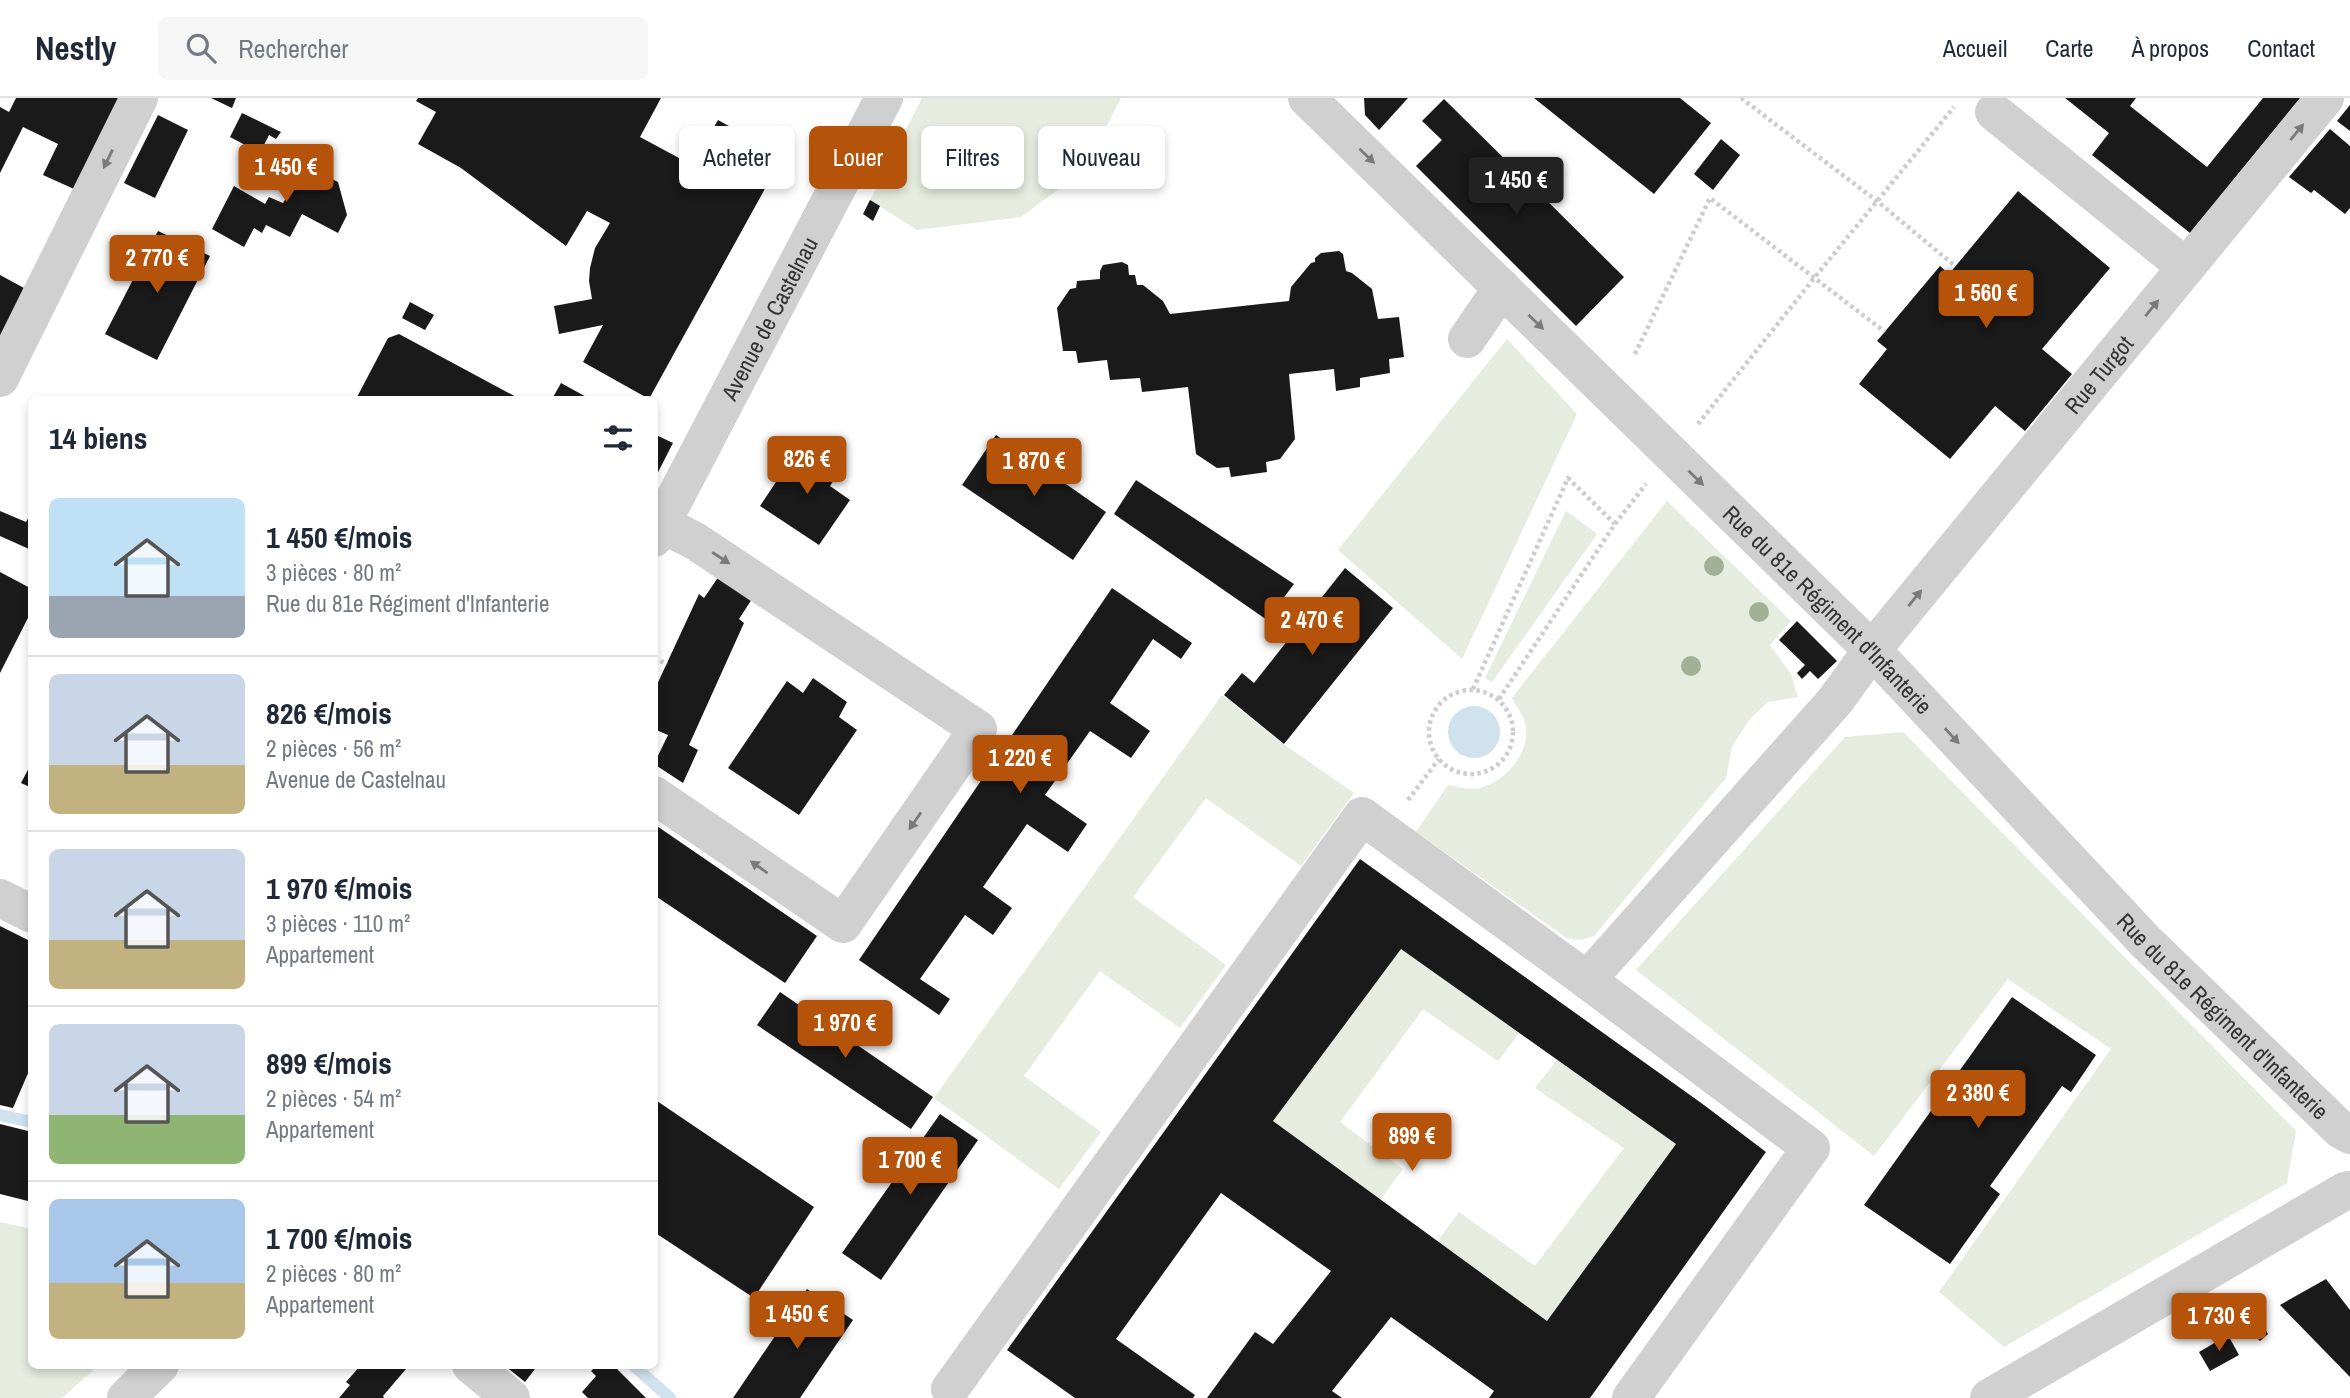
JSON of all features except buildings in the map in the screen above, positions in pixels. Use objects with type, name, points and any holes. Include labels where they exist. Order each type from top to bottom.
[{"type":"street","points":[[0,378],[139,98]]},
{"type":"street","name":"Avenue de Castelnau","points":[[658,531],[884,98]]},
{"type":"street","name":"Rue Turgot","points":[[1587,979],[1835,701],[1872,650],[2325,98]]},
{"type":"street","name":"Rue du 81e Régiment d'Infanterie","points":[[1318,101],[1502,288],[1872,650],[2146,942],[2345,1132],[2347,1191]]},
{"type":"street","points":[[1978,105],[2186,267]]},
{"type":"street","points":[[1467,339],[1502,288]]},
{"type":"street","points":[[658,531],[707,548],[978,729],[843,924],[658,798]]},
{"type":"street","points":[[946,1386],[1362,816],[1587,979],[1811,1148],[1631,1398]]},
{"type":"street","points":[[0,898],[28,912]]},
{"type":"street","points":[[1989,1398],[2347,1191]]},
{"type":"street","points":[[126,1398],[156,1369]]},
{"type":"street","points":[[476,1369],[510,1398]]},
{"type":"path","points":[[1741,98],[1877,201],[1955,266]]},
{"type":"path","points":[[1696,426],[1877,201],[1978,105]]},
{"type":"path","points":[[1635,354],[1710,198],[1885,332]]},
{"type":"path","points":[[1473,689],[1568,478],[1615,524]]},
{"type":"path","points":[[1499,699],[1627,506]]},
{"type":"path","points":[[658,660],[667,664]]},
{"type":"path","points":[[1473,689],[1487,692],[1499,699],[1513,723],[1513,737],[1509,751],[1501,762],[1476,773],[1462,773],[1439,759],[1429,733],[1431,719],[1437,707],[1460,691],[1473,689]]},
{"type":"path","points":[[1384,832],[1439,759]]},
{"type":"shaded area","points":[[922,98],[1121,98],[1106,126],[1038,126],[1038,189],[1059,189],[1021,217],[917,230],[870,200],[876,189],[907,189],[907,127]]},
{"type":"shaded area","points":[[1507,339],[1577,414],[1462,659],[1338,550]]},
{"type":"shaded area","points":[[1667,501],[1791,621],[1770,645],[1791,674],[1798,697],[1768,702],[1748,721],[1732,747],[1726,778],[1594,936],[1580,940],[1568,939],[1416,832],[1448,785],[1480,788],[1499,779],[1515,763],[1525,744],[1526,734],[1524,720],[1512,698]]},
{"type":"shaded area","points":[[1566,511],[1597,534],[1492,682],[1485,678]]},
{"type":"shaded area","points":[[1222,695],[1279,741],[1354,793],[1301,866],[1206,798],[1133,897],[1226,965],[1180,1028],[1100,971],[1024,1076],[1101,1132],[1059,1189],[934,1098]]},
{"type":"shaded area","points":[[1903,732],[2296,1131],[2287,1183],[2004,1347],[1939,1292],[2111,1049],[2008,979],[1874,1156],[1636,970],[1845,737]]},
{"type":"shaded area","points":[[1401,949],[1519,1033],[1498,1061],[1423,1009],[1340,1122],[1403,1169],[1380,1200],[1273,1121]]},
{"type":"shaded area","points":[[1557,1060],[1676,1144],[1547,1321],[1437,1242],[1459,1212],[1535,1266],[1624,1148],[1535,1088]]},
{"type":"shaded area","points":[[0,1222],[28,1228],[28,1369],[95,1369],[62,1398],[0,1398]]},
{"type":"water","points":[[1474,706],[1484,708],[1492,714],[1498,722],[1498,742],[1492,750],[1484,756],[1474,758],[1464,756],[1456,750],[1450,742],[1448,732],[1450,722],[1456,714],[1464,708]]},
{"type":"waterway","points":[[0,1115],[28,1121]]},
{"type":"waterway","points":[[637,1369],[670,1398]]}]
